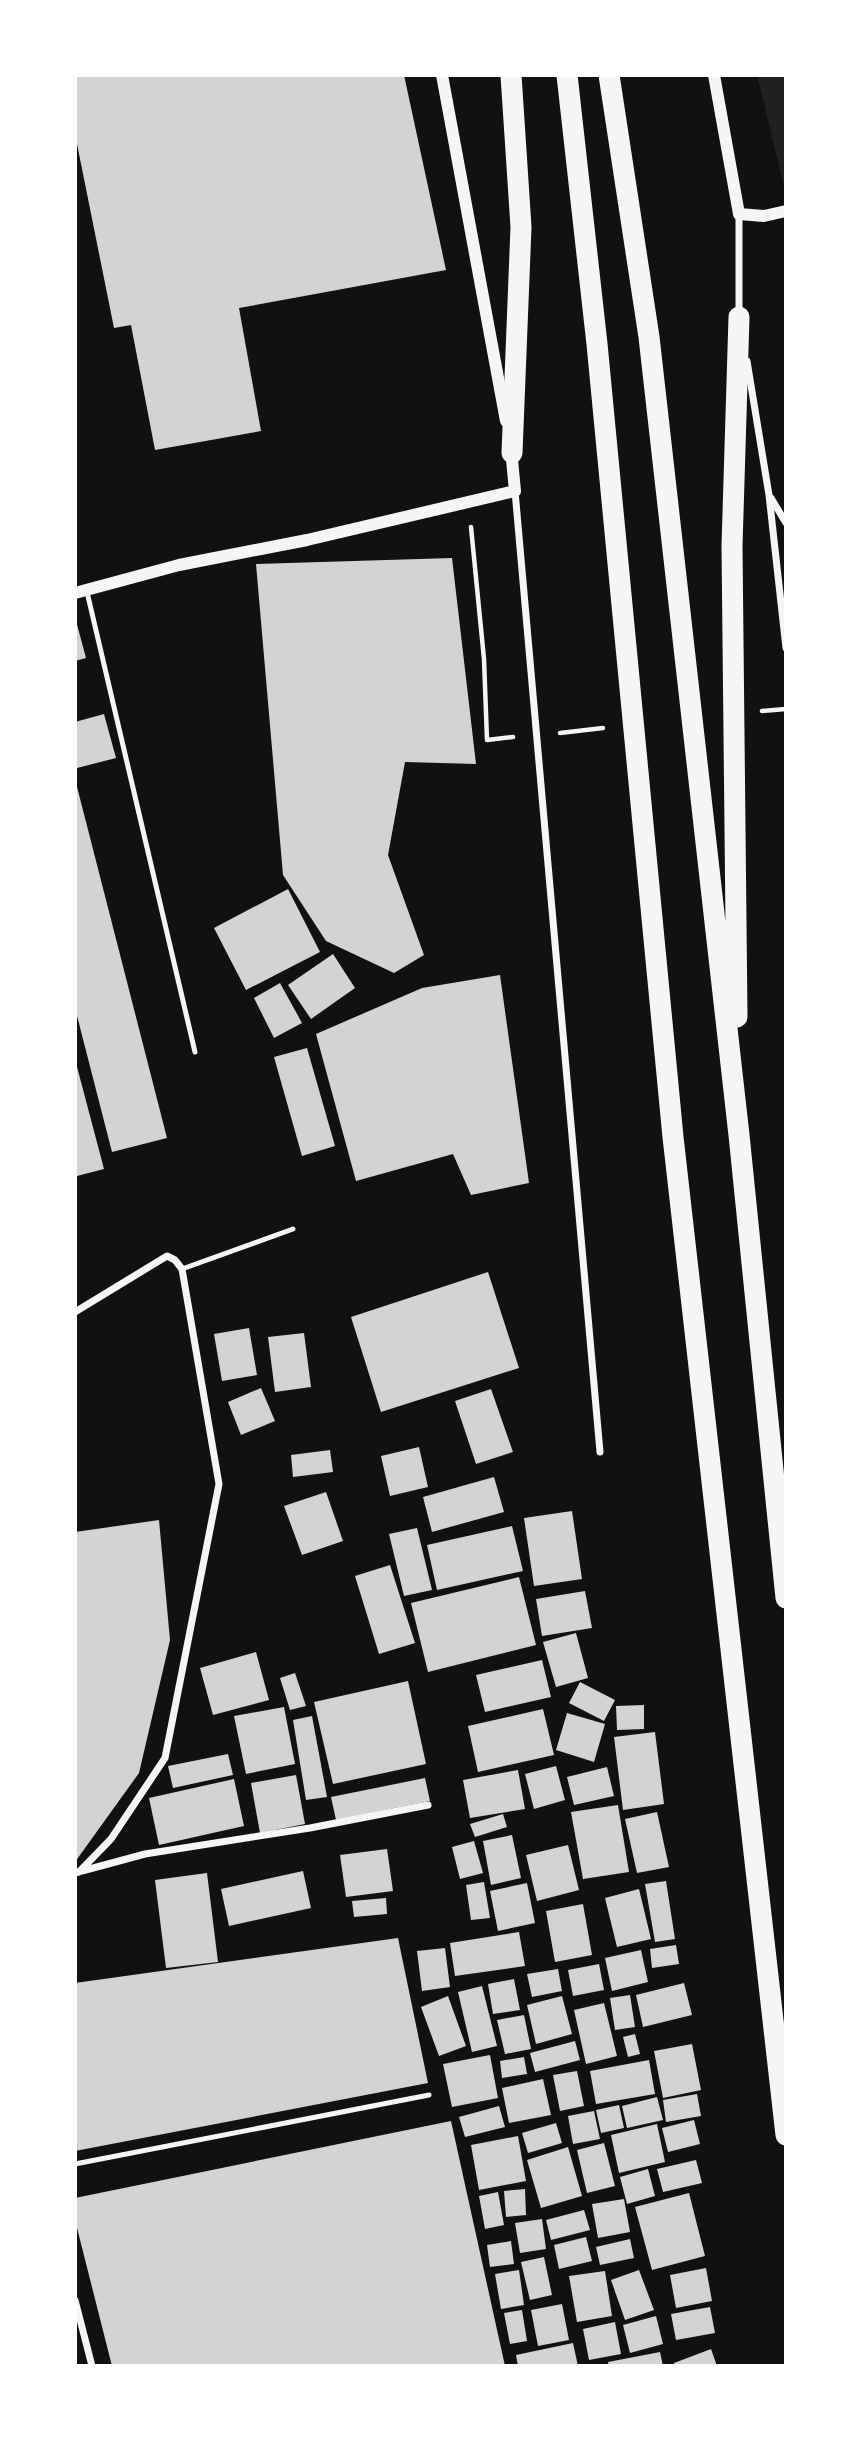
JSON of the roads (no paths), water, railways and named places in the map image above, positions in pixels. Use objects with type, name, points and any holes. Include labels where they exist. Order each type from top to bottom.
[{"type":"highway","points":[[511,75],[521,227],[512,453]]},
{"type":"highway","points":[[567,75],[600,372],[673,1137],[786,2135]]},
{"type":"highway","points":[[609,75],[649,337],[739,1135],[786,1598]]},
{"type":"highway","points":[[739,317],[732,546],[739,1135]]},
{"type":"street","points":[[442,75],[512,453],[600,1452]]},
{"type":"street","points":[[715,75],[739,214],[739,317],[769,495],[786,648]]},
{"type":"street","points":[[739,214],[764,216],[786,211]]},
{"type":"street","points":[[81,591],[179,565],[307,540],[515,491]]},
{"type":"street","points":[[769,495],[786,523]]},
{"type":"street","points":[[75,1312],[167,1256],[176,1260],[182,1269],[219,1483],[165,1758],[111,1839],[77,1872]]},
{"type":"street","points":[[77,1872],[145,1854],[322,1826],[428,1805]]},
{"type":"street","points":[[75,2300],[92,2366]]},
{"type":"lane","points":[[81,591],[195,1052]]},
{"type":"lane","points":[[182,1269],[293,1229]]},
{"type":"lane","points":[[75,2164],[429,2095]]}]
